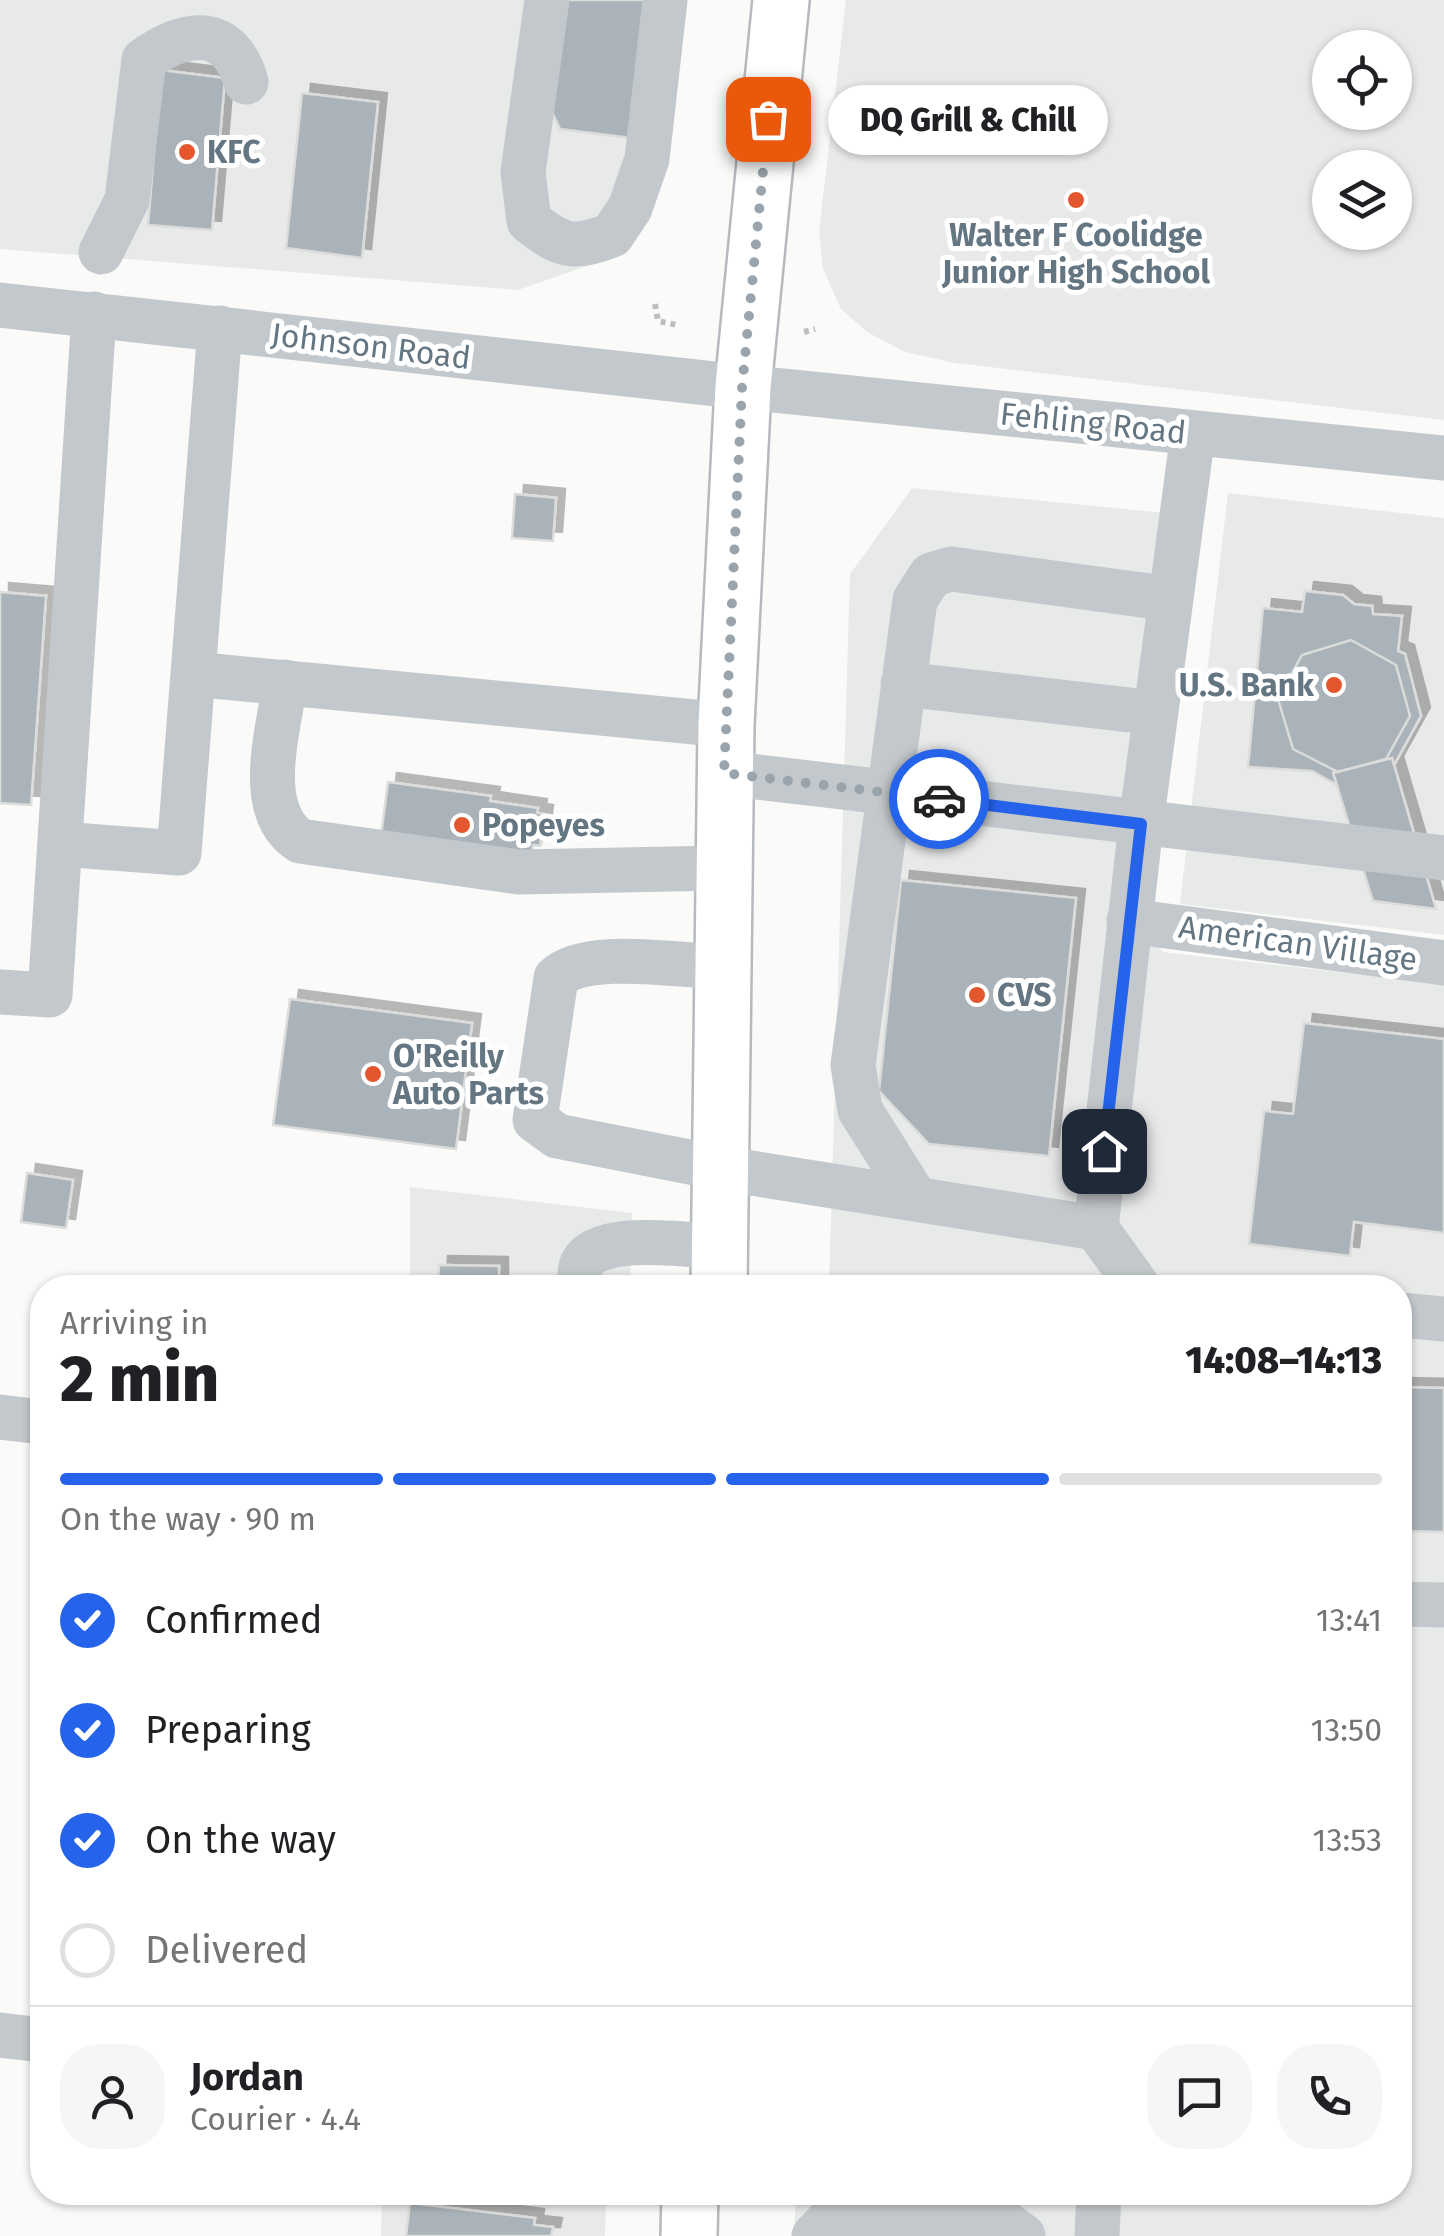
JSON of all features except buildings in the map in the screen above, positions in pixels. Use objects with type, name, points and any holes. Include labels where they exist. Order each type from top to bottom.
[{"type":"main road","points":[[719,1267],[725,749],[742,388],[781,0]]},
{"type":"main road","points":[[689,2236],[690,2205]]},
{"type":"street","points":[[548,0],[522,172],[530,220],[556,242],[585,245],[612,235],[641,181],[665,0]]},
{"type":"street","points":[[100,252],[127,200],[144,60],[167,44],[194,38],[221,41],[238,54],[246,82]]},
{"type":"street","name":"Johnson Road","points":[[0,305],[742,388]]},
{"type":"street","points":[[0,992],[50,995],[94,314]]},
{"type":"street","points":[[60,844],[179,853],[220,328]]},
{"type":"street","name":"Fehling Road","points":[[742,388],[1444,458]]},
{"type":"street","points":[[1130,1275],[1096,1228],[1141,824],[1193,433]]},
{"type":"street","points":[[916,1200],[860,1110],[853,1065],[915,600],[931,575],[951,569],[1171,600]]},
{"type":"street","points":[[193,674],[285,682],[725,749],[888,793],[1444,858]]},
{"type":"street","points":[[285,682],[274,796],[285,831],[300,841],[519,872],[723,868]]},
{"type":"street","points":[[904,684],[1156,714]]},
{"type":"street","name":"American Village","points":[[1130,920],[1444,963]]},
{"type":"street","points":[[722,967],[592,962],[566,968],[556,978],[535,1120],[557,1136],[720,1168],[1096,1228]]},
{"type":"street","points":[[581,1275],[582,1264],[592,1251],[623,1242],[719,1267]]},
{"type":"street","points":[[1412,1315],[1444,1319]]},
{"type":"street","points":[[0,1417],[30,1421]]},
{"type":"street","points":[[1412,1604],[1444,1605]]},
{"type":"street","points":[[0,2035],[30,2039]]},
{"type":"street","points":[[1097,2236],[1098,2205]]},
{"type":"street","points":[[814,2236],[832,2217],[931,2214],[997,2217],[1023,2236]]},
{"type":"path","points":[[656,304],[658,321],[677,325]]},
{"type":"path","points":[[804,332],[815,329]]},
{"type":"shaded area","points":[[0,0],[677,0],[613,257],[518,290],[0,249]]},
{"type":"shaded area","name":"Walter F Coolidge Junior High School","points":[[846,0],[1444,0],[1444,420],[955,363],[905,352],[867,332],[841,309],[823,269],[819,232]]},
{"type":"shaded area","points":[[912,488],[1165,513],[1113,887],[1163,952],[1444,984],[1444,2236],[794,2236],[795,2205],[1412,2205],[1412,1275],[829,1275],[850,574]]},
{"type":"shaded area","points":[[1228,493],[1444,518],[1444,935],[1180,904]]},
{"type":"shaded area","points":[[410,1187],[632,1213],[630,1275],[410,1275]]},
{"type":"shaded area","points":[[382,2205],[606,2205],[605,2236],[381,2236]]},
{"type":"way so far","points":[[768,119],[742,388],[724,773],[939,799]]},
{"type":"place","name":"DQ Grill & Chill","points":[[768,119]]},
{"type":"place","name":"KFC","points":[[187,152]]},
{"type":"place","name":"Walter F Coolidge Junior High School","points":[[1076,200]]},
{"type":"place","name":"U.S. Bank","points":[[1334,685]]},
{"type":"place","name":"Popeyes","points":[[462,825]]},
{"type":"place","name":"CVS","points":[[977,995]]},
{"type":"place","name":"O'Reilly Auto Parts","points":[[373,1074]]},
{"type":"route","points":[[939,799],[1141,824],[1104,1151]]}]
